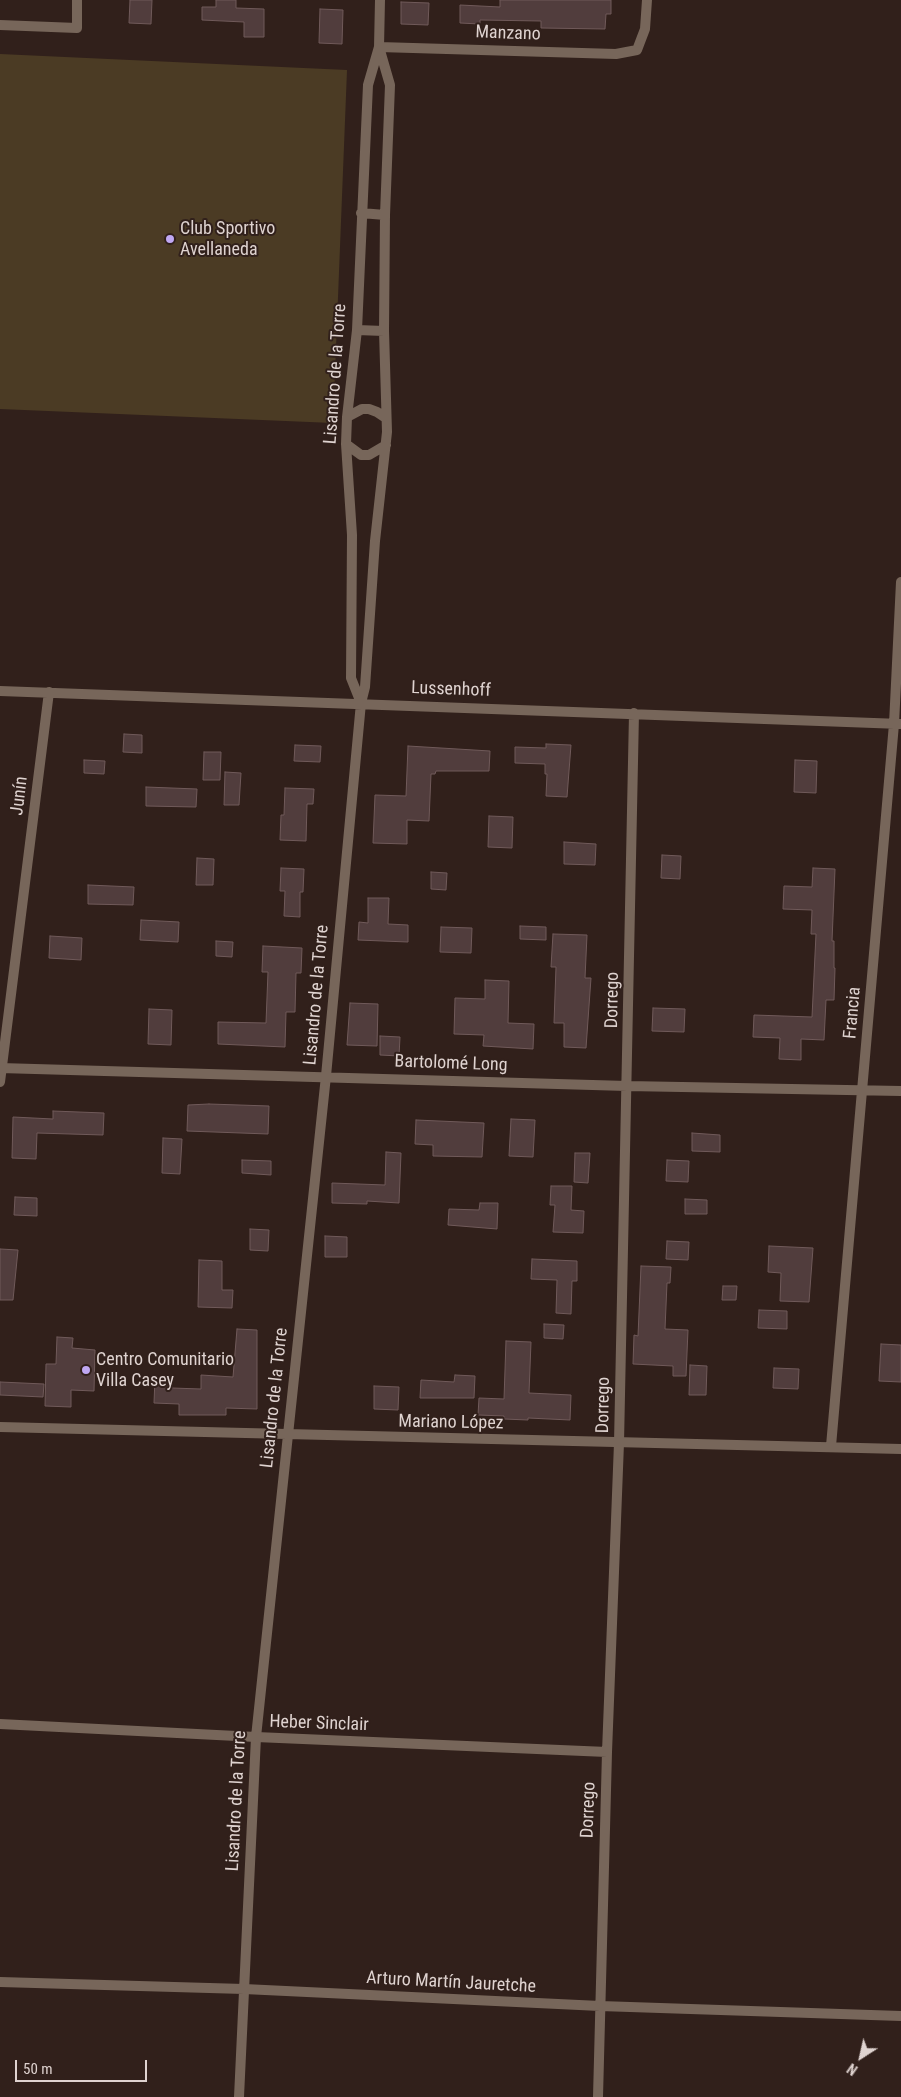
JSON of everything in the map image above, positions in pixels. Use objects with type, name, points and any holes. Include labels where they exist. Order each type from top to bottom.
[{"type":"street","points":[[0,25],[77,28],[78,0]]},
{"type":"street","name":"Lisandro de la Torre","points":[[361,703],[351,678],[352,535],[346,444],[347,417],[357,330],[368,84],[379,47],[380,0]]},
{"type":"street","name":"Manzano","points":[[379,47],[616,54],[637,50],[645,29],[647,0]]},
{"type":"street","name":"Lisandro de la Torre","points":[[239,2097],[256,1737],[326,1076],[361,703],[365,688],[375,541],[386,445],[384,331],[385,215],[390,85],[379,47]]},
{"type":"street","points":[[361,214],[385,215]]},
{"type":"street","points":[[357,330],[384,331]]},
{"type":"street","points":[[347,417],[362,410],[369,410],[378,412],[386,418]]},
{"type":"street","points":[[346,444],[361,455],[369,455],[386,445]]},
{"type":"street","name":"Francia","points":[[831,1446],[862,1089],[897,724],[901,582]]},
{"type":"street","name":"Lussenhoff","points":[[0,691],[897,724]]},
{"type":"street","name":"Junín","points":[[0,1082],[49,692]]},
{"type":"street","name":"Dorrego","points":[[598,2097],[607,1752],[619,1443],[634,713]]},
{"type":"street","name":"Bartolomé Long","points":[[1,1068],[627,1086],[901,1091]]},
{"type":"street","name":"Mariano López","points":[[0,1427],[901,1449]]},
{"type":"street","name":"Heber Sinclair","points":[[0,1724],[607,1752]]},
{"type":"street","name":"Arturo Martín Jauretche","points":[[0,1982],[244,1989],[600,2006],[901,2016]]},
{"type":"shaded area","name":"Club Sportivo Avellaneda","points":[[0,54],[347,70],[333,423],[0,409]]},
{"type":"building","points":[[130,0],[152,0],[151,24],[129,23]]},
{"type":"building","points":[[216,0],[236,0],[236,8],[264,9],[264,37],[244,37],[244,22],[202,20],[202,7],[216,7]]},
{"type":"building","points":[[500,0],[611,0],[611,14],[606,14],[605,29],[541,28],[541,21],[480,20],[480,24],[460,23],[460,5],[500,7]]},
{"type":"building","points":[[401,2],[429,3],[428,25],[401,24]]},
{"type":"building","points":[[320,9],[343,10],[342,44],[319,43]]},
{"type":"building","points":[[124,734],[142,735],[142,753],[123,752]]},
{"type":"building","points":[[546,744],[571,745],[567,797],[546,796],[547,774],[545,774],[545,764],[515,763],[515,747],[546,748]]},
{"type":"building","points":[[295,745],[321,746],[320,762],[294,761]]},
{"type":"building","points":[[408,746],[490,751],[489,771],[436,771],[435,774],[431,774],[429,821],[407,820],[407,844],[373,843],[375,795],[406,796]]},
{"type":"building","points":[[204,752],[221,752],[220,780],[203,780]]},
{"type":"building","points":[[84,760],[105,761],[104,774],[84,773]]},
{"type":"building","points":[[795,760],[817,761],[816,793],[794,792]]},
{"type":"building","points":[[225,772],[241,773],[239,805],[224,805]]},
{"type":"building","points":[[146,787],[197,789],[196,807],[146,806]]},
{"type":"building","points":[[285,788],[314,789],[313,804],[307,804],[306,841],[280,840],[281,815],[284,815]]},
{"type":"building","points":[[489,816],[513,817],[512,848],[488,847]]},
{"type":"building","points":[[564,842],[596,844],[595,865],[564,864]]},
{"type":"building","points":[[662,855],[681,856],[680,879],[661,878]]},
{"type":"building","points":[[197,858],[214,859],[213,885],[196,885]]},
{"type":"building","points":[[281,868],[304,869],[303,892],[300,892],[300,917],[284,916],[285,891],[280,891]]},
{"type":"building","points":[[813,868],[835,869],[832,941],[834,941],[835,968],[834,1000],[826,1000],[824,1040],[801,1039],[801,1060],[779,1059],[780,1038],[753,1037],[754,1015],[812,1017],[816,934],[811,934],[812,910],[783,909],[784,886],[812,887]]},
{"type":"building","points":[[431,872],[447,873],[446,890],[431,889]]},
{"type":"building","points":[[88,885],[134,887],[133,905],[88,904]]},
{"type":"building","points":[[368,898],[389,898],[388,924],[408,925],[408,942],[358,940],[359,922],[368,923]]},
{"type":"building","points":[[141,920],[179,922],[178,942],[140,940]]},
{"type":"building","points":[[520,926],[546,927],[546,940],[520,939]]},
{"type":"building","points":[[441,927],[472,928],[471,953],[440,952]]},
{"type":"building","points":[[553,934],[587,935],[585,978],[591,978],[586,1048],[564,1047],[564,1023],[554,1023],[556,967],[551,967]]},
{"type":"building","points":[[50,936],[82,938],[81,960],[49,958]]},
{"type":"building","points":[[216,941],[233,942],[232,957],[216,956]]},
{"type":"building","points":[[263,946],[302,948],[301,973],[296,973],[295,1012],[286,1012],[285,1047],[218,1044],[218,1022],[266,1023],[268,972],[262,972]]},
{"type":"building","points":[[485,980],[509,981],[508,1023],[534,1024],[533,1049],[483,1046],[484,1035],[454,1034],[455,998],[485,999]]},
{"type":"building","points":[[350,1003],[378,1004],[377,1046],[347,1045]]},
{"type":"building","points":[[653,1008],[685,1009],[684,1032],[652,1031]]},
{"type":"building","points":[[149,1009],[172,1010],[171,1045],[148,1044]]},
{"type":"building","points":[[380,1036],[400,1037],[399,1056],[380,1055]]},
{"type":"building","points":[[188,1105],[269,1106],[268,1134],[187,1131]]},
{"type":"building","points":[[53,1111],[104,1113],[103,1135],[37,1133],[36,1159],[12,1158],[13,1117],[53,1119]]},
{"type":"building","points":[[511,1119],[535,1120],[533,1157],[509,1156]]},
{"type":"building","points":[[416,1120],[484,1123],[482,1157],[433,1156],[433,1145],[415,1144]]},
{"type":"building","points":[[692,1133],[720,1135],[720,1152],[692,1151]]},
{"type":"building","points":[[163,1138],[182,1139],[180,1174],[162,1173]]},
{"type":"building","points":[[386,1152],[401,1153],[399,1203],[367,1201],[367,1204],[332,1203],[332,1183],[385,1185]]},
{"type":"building","points":[[575,1153],[590,1153],[588,1183],[574,1182]]},
{"type":"building","points":[[242,1160],[271,1161],[271,1175],[242,1173]]},
{"type":"building","points":[[667,1160],[689,1161],[688,1182],[666,1181]]},
{"type":"building","points":[[551,1186],[572,1186],[571,1210],[584,1211],[583,1233],[553,1232],[555,1205],[550,1205]]},
{"type":"building","points":[[15,1197],[37,1198],[37,1216],[14,1215]]},
{"type":"building","points":[[685,1199],[707,1200],[707,1214],[685,1214]]},
{"type":"building","points":[[480,1203],[498,1203],[497,1229],[448,1225],[449,1209],[479,1210]]},
{"type":"building","points":[[250,1229],[269,1230],[268,1251],[250,1250]]},
{"type":"building","points":[[325,1236],[347,1237],[347,1257],[325,1257]]},
{"type":"building","points":[[667,1241],[689,1242],[688,1260],[666,1259]]},
{"type":"building","points":[[769,1246],[813,1248],[809,1302],[780,1301],[781,1273],[768,1272]]},
{"type":"building","points":[[0,1249],[18,1250],[13,1300],[0,1300]]},
{"type":"building","points":[[532,1259],[577,1261],[577,1281],[572,1281],[571,1314],[556,1313],[557,1280],[531,1279]]},
{"type":"building","points":[[199,1260],[222,1261],[222,1290],[233,1290],[232,1308],[198,1307]]},
{"type":"building","points":[[641,1266],[671,1267],[670,1283],[667,1283],[665,1329],[688,1330],[686,1376],[673,1376],[673,1366],[633,1364],[634,1335],[638,1336]]},
{"type":"building","points":[[723,1286],[737,1286],[736,1300],[722,1300]]},
{"type":"building","points":[[759,1310],[787,1311],[787,1329],[758,1328]]},
{"type":"building","points":[[544,1324],[564,1325],[563,1339],[544,1338]]},
{"type":"building","points":[[237,1329],[257,1330],[257,1409],[226,1408],[226,1415],[179,1415],[179,1404],[154,1403],[155,1378],[172,1378],[172,1388],[201,1389],[201,1375],[233,1377]]},
{"type":"building","points":[[57,1337],[73,1338],[72,1348],[95,1350],[94,1391],[71,1390],[71,1407],[45,1406],[46,1364],[56,1364]]},
{"type":"building","points":[[506,1341],[531,1342],[529,1393],[571,1395],[570,1420],[504,1419],[504,1416],[478,1415],[479,1398],[504,1399]]},
{"type":"building","points":[[881,1344],[901,1345],[901,1382],[879,1381]]},
{"type":"building","points":[[690,1365],[707,1366],[706,1395],[689,1395]]},
{"type":"building","points":[[774,1368],[799,1369],[798,1389],[773,1388]]},
{"type":"building","points":[[455,1375],[475,1376],[474,1398],[420,1398],[421,1380],[454,1382]]},
{"type":"building","points":[[0,1382],[44,1384],[43,1397],[0,1395]]},
{"type":"building","points":[[374,1386],[399,1387],[398,1410],[374,1409]]},
{"type":"place","name":"Club Sportivo Avellaneda","points":[[170,239]]},
{"type":"place","name":"Centro Comunitario Villa Casey","points":[[86,1370]]}]
